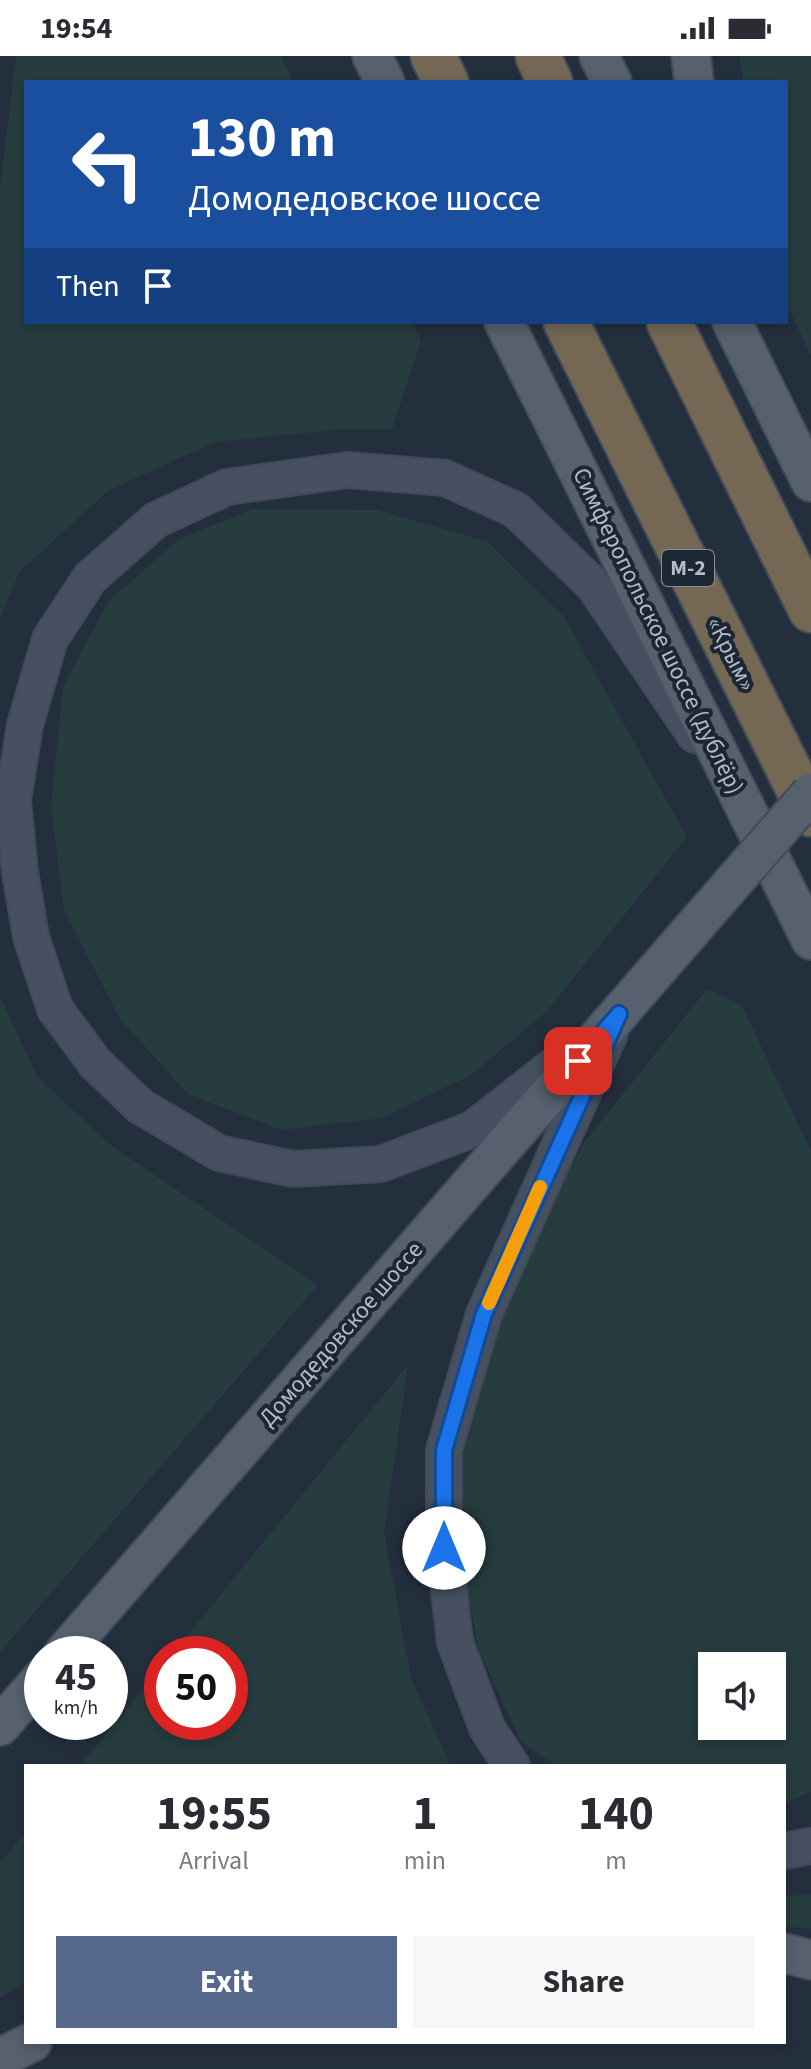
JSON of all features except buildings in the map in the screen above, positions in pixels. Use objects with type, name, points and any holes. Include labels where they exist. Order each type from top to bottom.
[{"type":"highway","points":[[433,56],[445,80]]},
{"type":"highway","points":[[538,56],[549,80]]},
{"type":"highway","name":"«Крым»","points":[[567,324],[811,814]]},
{"type":"highway","points":[[670,324],[811,610]]},
{"type":"main road","points":[[372,56],[384,80]]},
{"type":"main road","points":[[599,56],[611,80]]},
{"type":"main road","points":[[691,56],[694,80]]},
{"type":"main road","name":"Симферопольское шоссе (дублёр)","points":[[505,324],[809,937]]},
{"type":"main road","points":[[733,324],[811,482]]},
{"type":"main road","points":[[760,324],[811,457]]},
{"type":"main road","points":[[619,1014],[473,1129],[381,1164],[293,1169],[219,1153],[140,1106],[95,1063],[55,1009],[31,937],[20,872],[13,800],[25,725],[50,639],[74,602],[90,578],[156,520],[227,487],[348,470],[445,478],[516,510],[594,586],[750,815]]},
{"type":"main road","name":"Домодедовское шоссе","points":[[79,1636],[811,793]]},
{"type":"main road","points":[[511,1764],[487,1728],[455,1642],[444,1548],[444,1450],[484,1314],[619,1014]]},
{"type":"main road","points":[[0,1726],[24,1699]]},
{"type":"main road","points":[[786,1851],[811,1846]]},
{"type":"main road","points":[[786,1954],[811,1960]]},
{"type":"main road","points":[[0,2058],[28,2044]]},
{"type":"green space","points":[[16,56],[281,56],[293,80],[24,80],[24,324],[413,324],[421,341],[392,430],[345,429],[215,442],[109,490],[19,572],[0,619],[0,190]]},
{"type":"green space","points":[[740,56],[811,56],[811,355],[788,308],[788,80],[743,80]]},
{"type":"green space","points":[[254,509],[378,510],[488,542],[564,617],[687,837],[546,1012],[471,1075],[382,1118],[281,1130],[188,1094],[120,1019],[64,910],[51,806],[63,687],[108,602],[179,539]]},
{"type":"green space","points":[[707,989],[741,1004],[811,1151],[811,1791],[786,1803],[786,1764],[553,1764],[521,1742],[478,1648],[452,1501],[486,1361],[528,1248],[584,1143]]},
{"type":"green space","points":[[0,996],[38,1078],[113,1147],[318,1285],[0,1652]]},
{"type":"green space","points":[[408,1365],[384,1532],[411,1678],[450,1764],[82,1764],[101,1740],[128,1740],[128,1707],[144,1688],[144,1740],[248,1740],[248,1636],[187,1636]]},
{"type":"green space","points":[[24,1833],[24,1984],[0,1997],[0,1863]]},
{"type":"green space","points":[[811,1894],[811,1929],[786,1926],[786,1896]]},
{"type":"slow traffic","points":[[489,1303],[540,1187]]},
{"type":"route","points":[[444,1548],[444,1450],[484,1314],[619,1014],[578,1061]]}]
